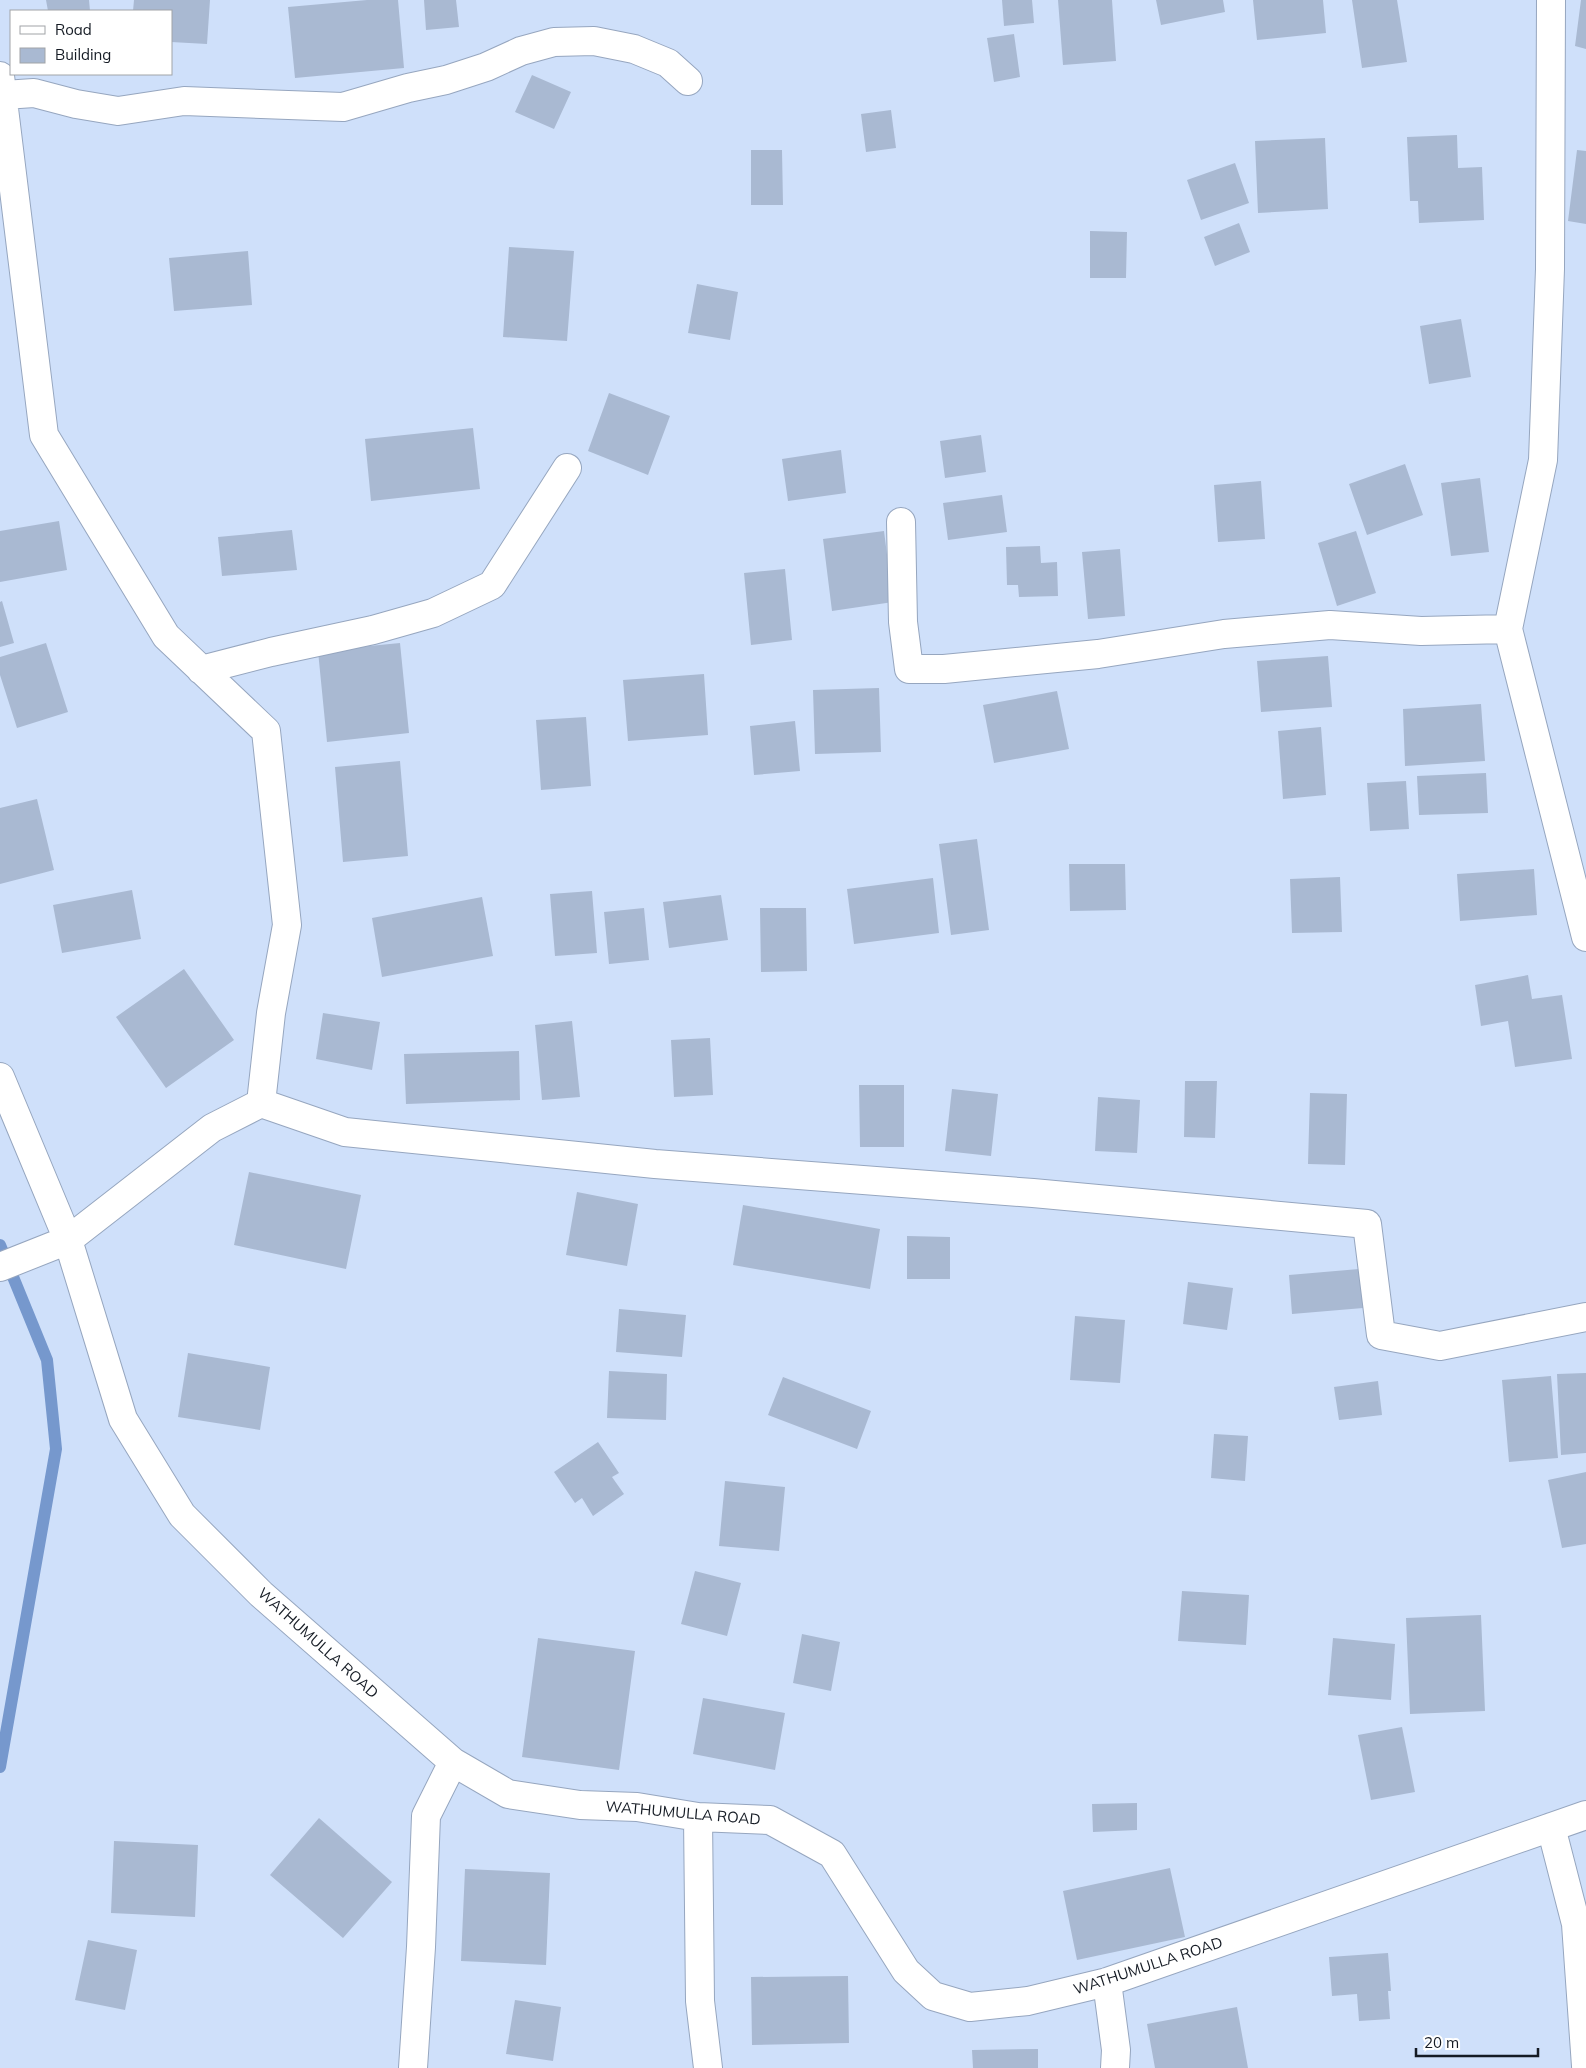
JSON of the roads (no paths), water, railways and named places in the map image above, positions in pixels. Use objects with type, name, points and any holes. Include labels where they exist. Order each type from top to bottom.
[{"type":"street","points":[[1551,0],[1550,269],[1543,460],[1508,629],[1586,937]]},
{"type":"street","points":[[262,1103],[271,1013],[287,925],[266,730],[166,636],[44,435],[2,86],[76,104],[118,110],[184,100],[343,107],[408,88],[446,80],[486,67],[521,51],[554,42],[594,41],[634,49],[668,63],[688,82]]},
{"type":"street","points":[[201,670],[433,614],[492,585],[567,468]]},
{"type":"street","points":[[901,522],[903,622],[909,669],[944,669],[1098,654],[1224,634],[1330,625],[1421,632],[1508,629]]},
{"type":"street","name":"WATHUMULLA ROAD","points":[[0,1077],[68,1240],[123,1419],[182,1515],[261,1594],[453,1762],[508,1794],[580,1805],[637,1807],[698,1817],[770,1820],[832,1854],[906,1971],[933,1996],[970,2007],[1028,2001],[1107,1982],[1586,1815]]},
{"type":"street","points":[[0,1267],[68,1240],[212,1128],[262,1103],[345,1132],[655,1164],[1033,1193],[1367,1224],[1381,1335],[1440,1346],[1586,1317]]},
{"type":"street","points":[[413,2068],[421,1947],[426,1816],[453,1762]]},
{"type":"street","points":[[698,1817],[700,2001],[708,2068]]},
{"type":"street","points":[[1551,1827],[1576,1924],[1586,2066]]},
{"type":"street","points":[[1107,1982],[1116,2050],[1115,2068]]},
{"type":"waterway","points":[[0,1245],[47,1360],[56,1449],[0,1767]]}]
